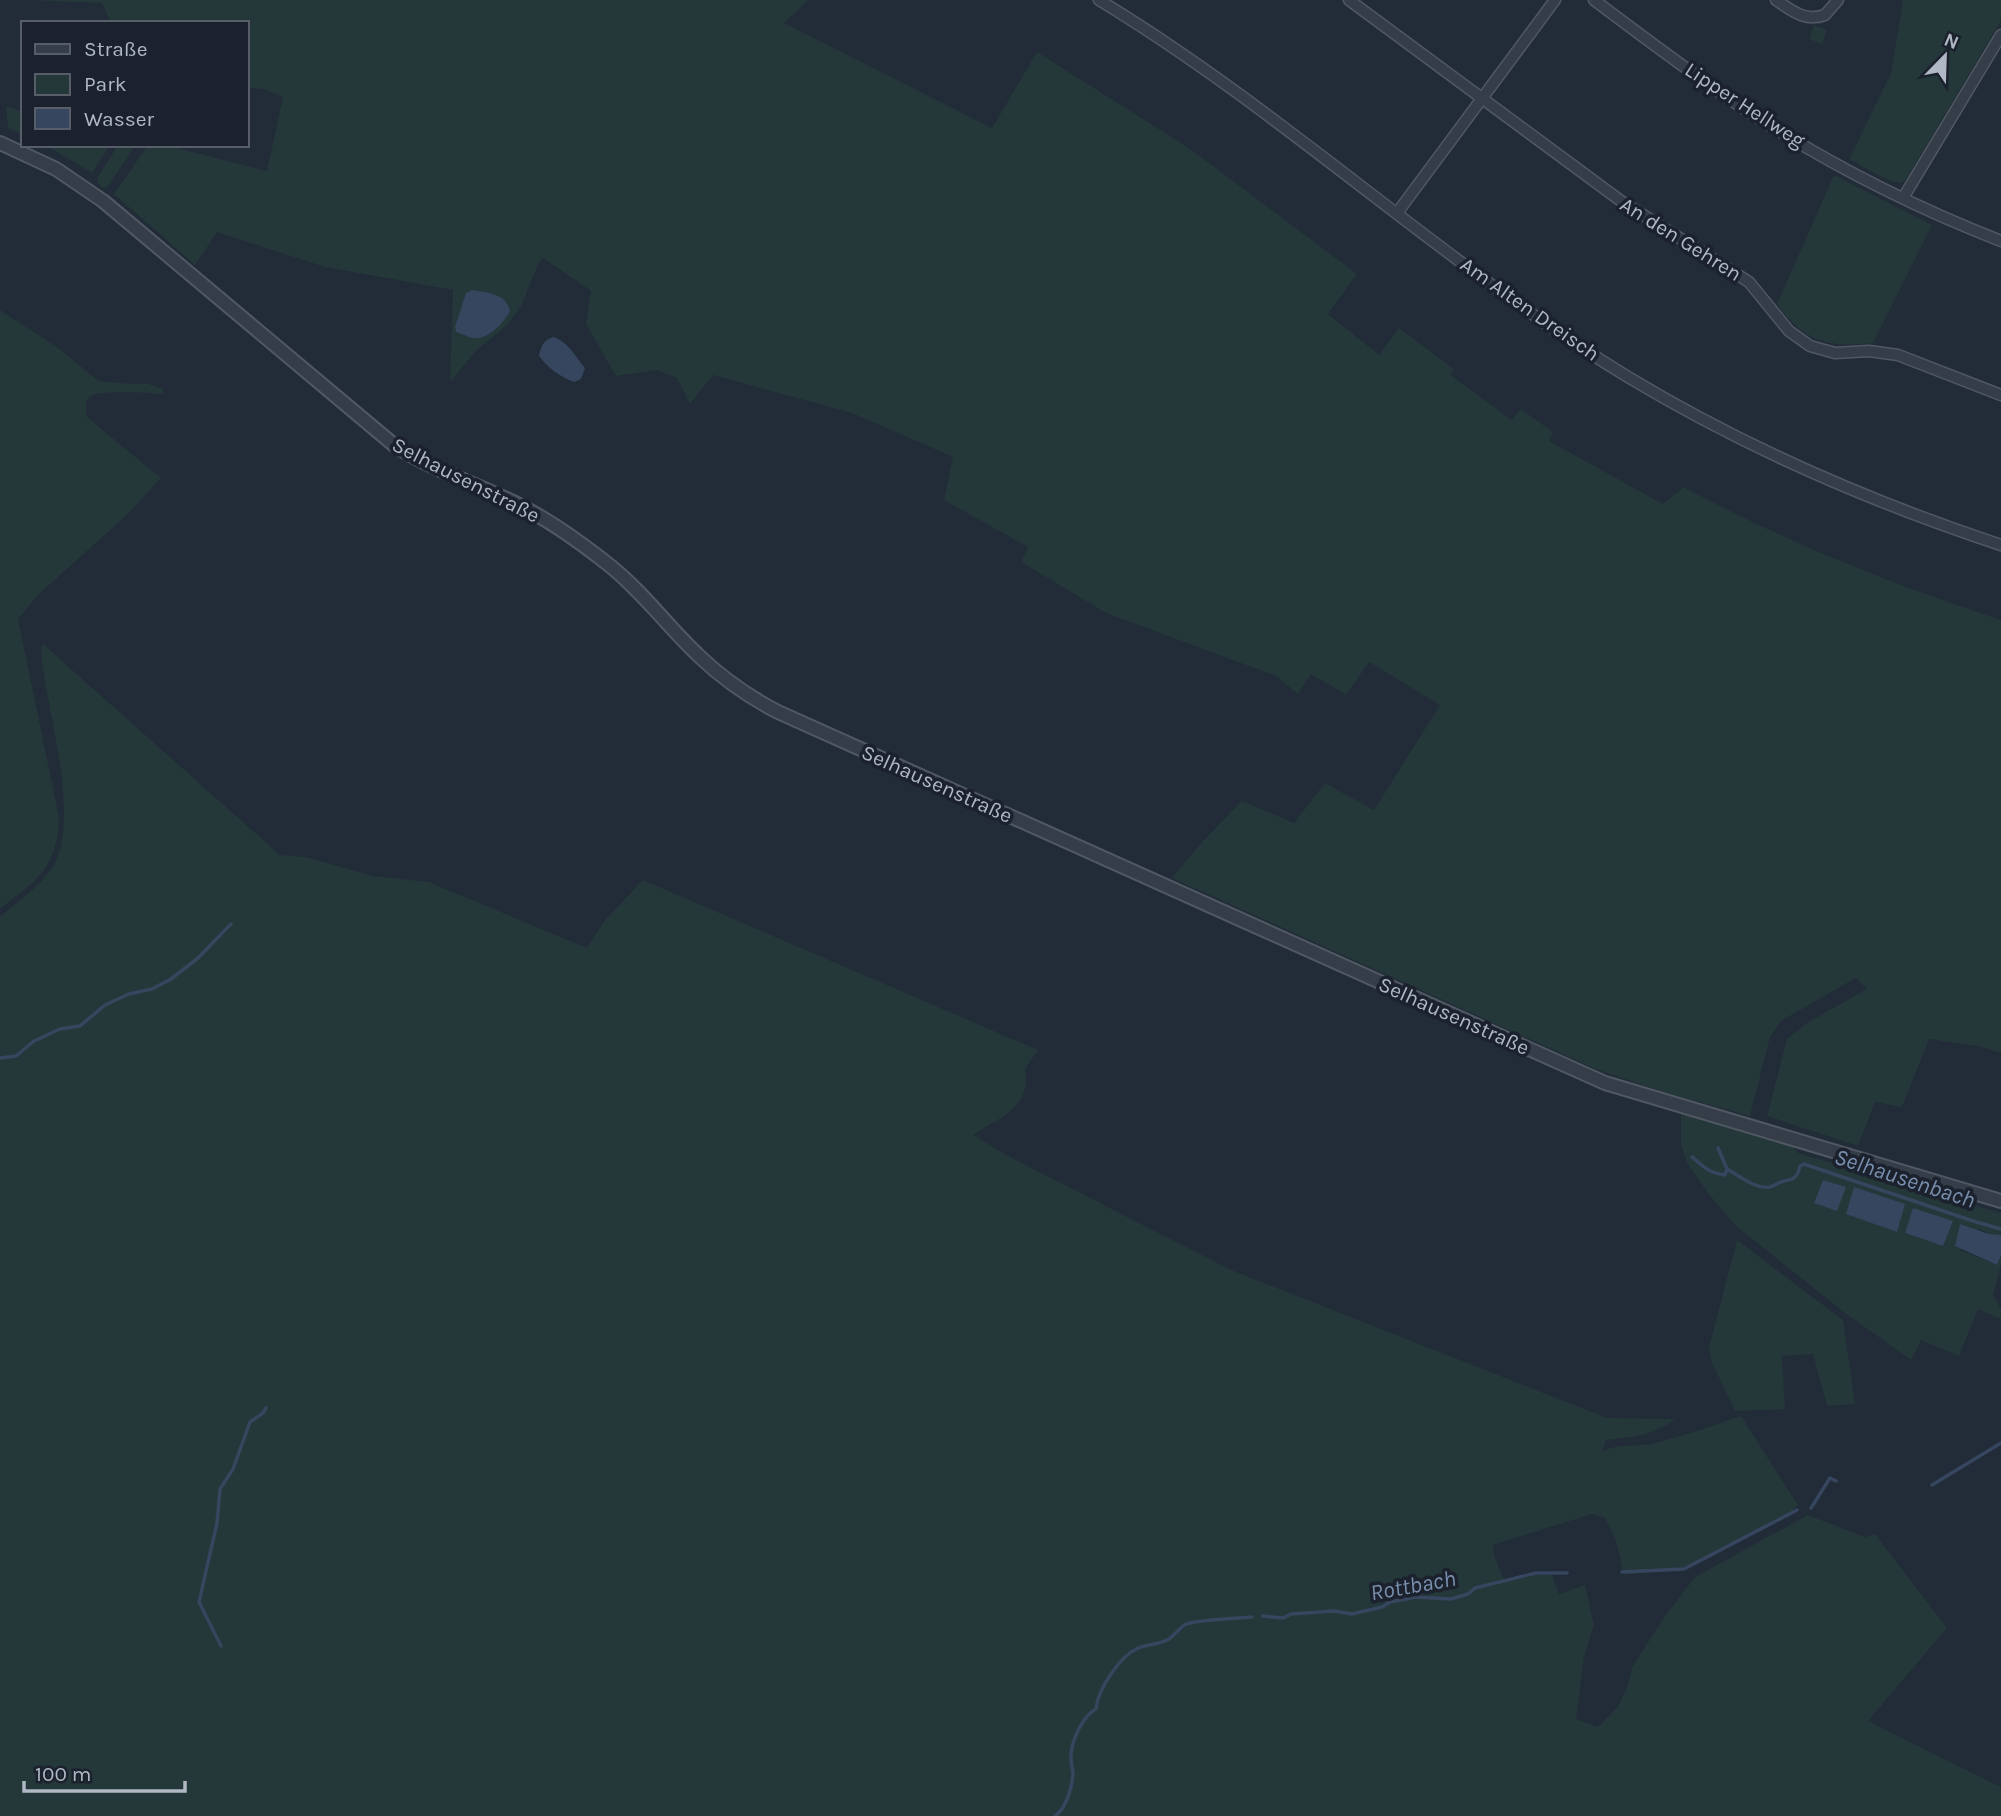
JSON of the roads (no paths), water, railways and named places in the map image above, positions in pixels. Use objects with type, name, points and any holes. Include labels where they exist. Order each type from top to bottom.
[{"type":"street","name":"Am Alten Dreisch","points":[[1099,0],[1185,55],[1567,337],[1628,377],[1704,420],[1822,478],[1924,520],[2001,545]]},
{"type":"street","name":"An den Gehren","points":[[1349,0],[1640,214],[1749,282],[1789,331],[1810,346],[1835,353],[1869,351],[1898,355],[2001,395]]},
{"type":"street","points":[[1397,213],[1555,0]]},
{"type":"street","name":"Lipper Hellweg","points":[[1594,0],[1745,109],[1842,167],[1903,198],[2001,241]]},
{"type":"street","points":[[1776,0],[1792,12],[1807,18],[1825,15],[1838,0]]},
{"type":"street","points":[[1903,198],[2001,36]]},
{"type":"street","name":"Selhausenstraße","points":[[0,143],[56,169],[103,201],[394,446],[442,471],[516,503],[558,528],[610,566],[640,592],[698,655],[733,685],[759,702],[1595,1079],[2001,1201]]},
{"type":"water","points":[[472,290],[500,297],[510,311],[495,330],[479,338],[456,332],[455,327],[466,293]]},
{"type":"water","points":[[554,337],[568,346],[585,368],[581,379],[574,382],[564,377],[539,356],[543,344]]},
{"type":"water","points":[[1823,1180],[1846,1187],[1837,1211],[1814,1203]]},
{"type":"water","points":[[1854,1187],[1905,1204],[1897,1232],[1846,1214]]},
{"type":"water","points":[[1913,1208],[1953,1221],[1943,1246],[1905,1233]]},
{"type":"water","points":[[1960,1224],[1989,1234],[2001,1235],[2001,1256],[1997,1265],[1955,1246]]},
{"type":"waterway","points":[[0,1058],[16,1056],[34,1041],[60,1029],[80,1026],[105,1005],[129,994],[152,989],[171,979],[198,958],[231,924]]},
{"type":"waterway","name":"Selhausenbach","points":[[1718,1148],[1727,1169]]},
{"type":"waterway","name":"Selhausenbach","points":[[1692,1157],[1706,1169],[1725,1175],[1727,1169],[1764,1187],[1794,1178],[1804,1164],[2001,1229]]},
{"type":"waterway","points":[[221,1646],[199,1602],[217,1523],[220,1489],[233,1469],[250,1422],[266,1408]]},
{"type":"waterway","name":"Rottbach","points":[[1932,1485],[2001,1443]]},
{"type":"waterway","name":"Rottbach","points":[[1811,1508],[1830,1478],[1836,1481]]},
{"type":"waterway","name":"Rottbach","points":[[1622,1572],[1684,1569],[1797,1510]]},
{"type":"waterway","name":"Rottbach","points":[[1263,1616],[1283,1618],[1291,1614],[1334,1611],[1352,1614],[1416,1597],[1451,1599],[1468,1594],[1475,1588],[1536,1573],[1567,1573]]},
{"type":"waterway","name":"Rottbach","points":[[1055,1816],[1065,1803],[1071,1787],[1071,1753],[1076,1734],[1096,1709],[1105,1683],[1117,1666],[1131,1652],[1169,1639],[1186,1624],[1252,1617]]}]
